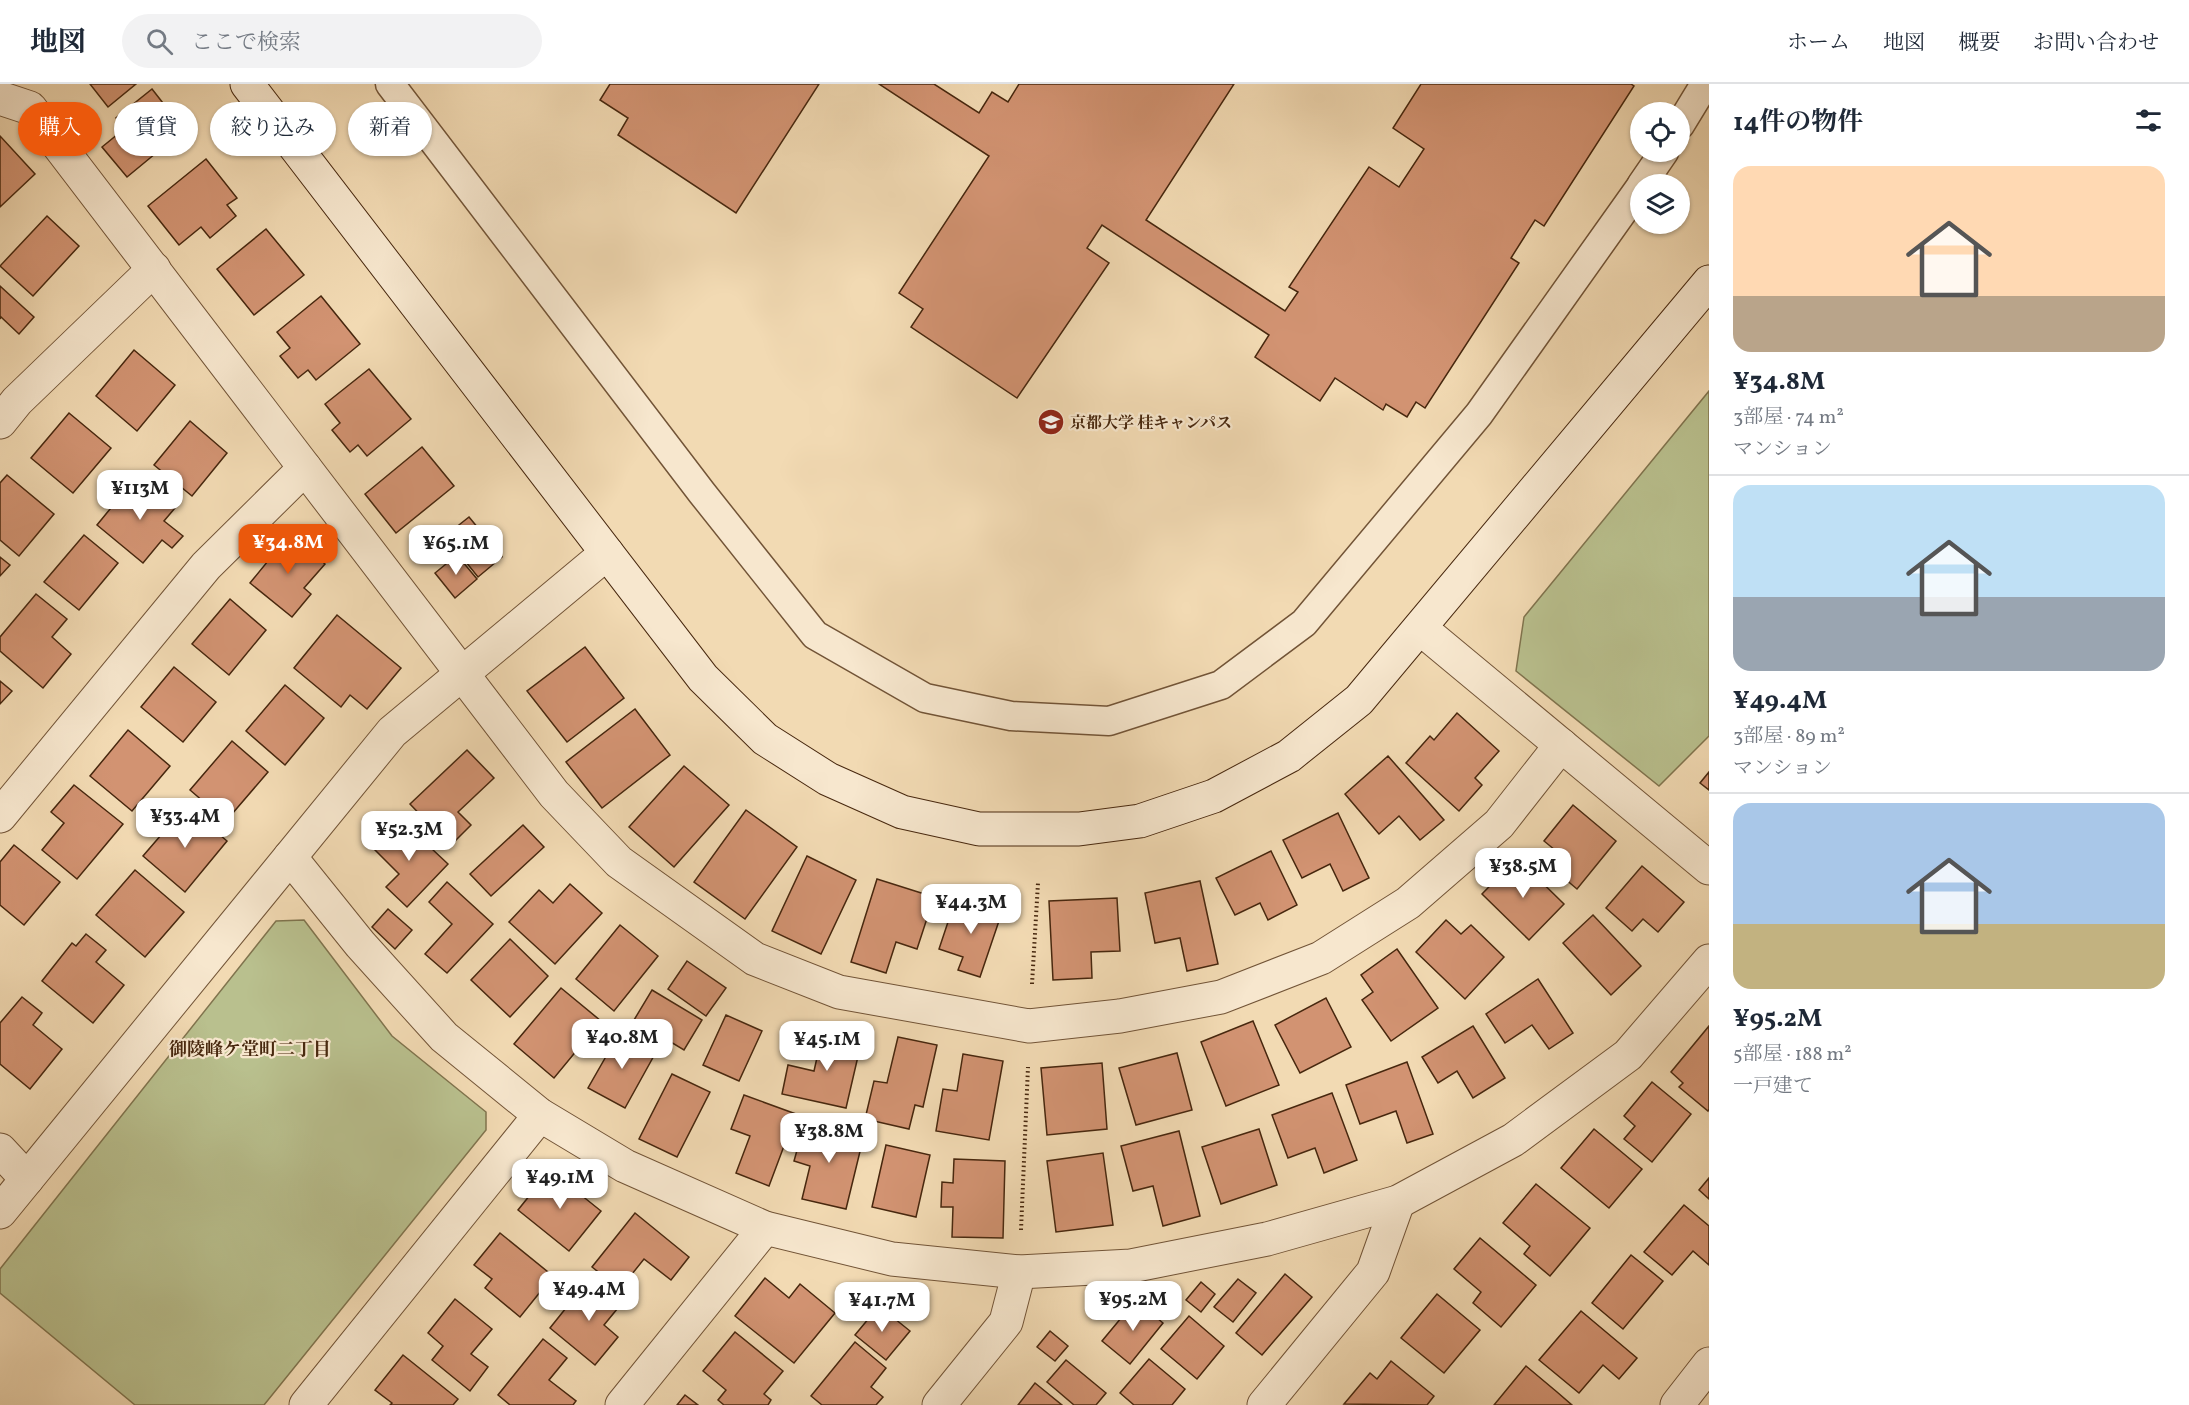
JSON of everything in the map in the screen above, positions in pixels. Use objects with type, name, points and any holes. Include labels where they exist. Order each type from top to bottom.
[{"type":"street","points":[[247,84],[703,678],[765,739],[828,779],[902,812],[979,829],[1079,829],[1140,821],[1214,796],[1289,756],[1359,700],[1709,282]]},
{"type":"street","points":[[0,98],[30,108],[554,794],[619,862],[755,959],[839,992],[1029,1026],[1120,1016],[1221,997],[1321,958],[1408,903],[1499,824],[1562,745]]},
{"type":"street","points":[[0,422],[17,401],[154,269]]},
{"type":"street","points":[[0,816],[206,566],[305,468]]},
{"type":"street","points":[[0,1212],[392,732],[607,553]]},
{"type":"street","points":[[1420,628],[1709,868]]},
{"type":"street","points":[[290,857],[360,944],[444,1037],[540,1115],[625,1166],[765,1228],[892,1259],[1019,1272],[1131,1266],[1267,1239],[1398,1202],[1513,1140],[1628,1055],[1709,961]]},
{"type":"street","points":[[306,1405],[540,1115]]},
{"type":"street","points":[[0,1150],[27,1179]]},
{"type":"street","points":[[1264,1405],[1373,1272],[1398,1202]]},
{"type":"street","points":[[622,1405],[765,1228]]},
{"type":"street","points":[[939,1405],[1006,1322],[1019,1272]]},
{"type":"street","points":[[1677,1405],[1709,1364]]},
{"type":"lane","points":[[390,84],[695,484],[815,635],[925,698],[1011,716],[1109,721],[1221,685],[1304,623],[1479,414],[1630,202]]},
{"type":"lane","points":[[1690,109],[1705,84]]},
{"type":"path","points":[[1019,1272],[1029,1026],[1038,883]]},
{"type":"green space","points":[[1709,391],[1709,736],[1659,786],[1516,671],[1524,617]]},
{"type":"green space","points":[[304,920],[392,1036],[486,1112],[486,1130],[264,1405],[135,1405],[0,1293],[0,1269],[276,921]]},
{"type":"building","points":[[90,84],[136,84],[114,102],[108,107]]},
{"type":"building","points":[[610,84],[819,84],[736,213],[618,135],[628,118],[600,100]]},
{"type":"building","points":[[879,84],[934,84],[979,113],[992,92],[1008,102],[1019,84],[1234,84],[1146,220],[1285,311],[1298,292],[1289,287],[1369,167],[1399,187],[1424,149],[1393,128],[1421,84],[1631,84],[1634,86],[1544,226],[1535,220],[1511,258],[1519,263],[1425,408],[1416,402],[1407,417],[1386,404],[1383,410],[1335,378],[1320,401],[1255,357],[1269,335],[1102,225],[1087,248],[1109,263],[1017,398],[911,327],[923,309],[899,293],[989,156]]},
{"type":"building","points":[[152,89],[162,102],[136,102]]},
{"type":"building","points":[[0,136],[35,174],[0,207]]},
{"type":"building","points":[[114,137],[114,156],[152,156],[127,177],[102,147]]},
{"type":"building","points":[[206,159],[237,198],[227,205],[236,216],[210,238],[201,227],[179,245],[148,206]]},
{"type":"building","points":[[47,216],[79,246],[33,296],[0,266]]},
{"type":"building","points":[[266,229],[304,275],[254,315],[217,269]]},
{"type":"building","points":[[0,286],[34,317],[19,334],[1,317],[0,319]]},
{"type":"building","points":[[321,296],[360,344],[316,380],[308,370],[298,378],[280,356],[290,348],[277,332]]},
{"type":"building","points":[[134,350],[175,385],[137,431],[96,396]]},
{"type":"building","points":[[369,369],[411,419],[367,456],[358,445],[350,452],[332,430],[340,423],[325,404]]},
{"type":"building","points":[[69,413],[111,448],[73,493],[31,458]]},
{"type":"building","points":[[190,421],[227,453],[192,496],[154,465]]},
{"type":"building","points":[[422,447],[454,486],[396,533],[365,494]]},
{"type":"building","points":[[7,475],[54,514],[19,556],[0,540],[0,483]]},
{"type":"building","points":[[137,476],[175,508],[164,521],[183,536],[172,548],[162,540],[143,563],[97,525]]},
{"type":"building","points":[[469,517],[502,557],[478,577],[445,536]]},
{"type":"building","points":[[290,534],[325,564],[304,588],[311,594],[292,617],[250,583]]},
{"type":"building","points":[[84,535],[118,563],[79,610],[44,582]]},
{"type":"building","points":[[457,555],[477,579],[455,598],[435,573]]},
{"type":"building","points":[[0,557],[10,565],[0,576]]},
{"type":"building","points":[[36,594],[67,619],[52,637],[71,654],[43,688],[0,651],[0,637]]},
{"type":"building","points":[[230,599],[266,630],[229,675],[192,644]]},
{"type":"building","points":[[337,615],[401,668],[367,709],[350,695],[341,707],[294,668]]},
{"type":"building","points":[[585,647],[624,698],[567,742],[527,691]]},
{"type":"building","points":[[174,667],[216,702],[183,742],[141,707]]},
{"type":"building","points":[[0,681],[12,691],[0,704]]},
{"type":"building","points":[[285,685],[324,718],[285,765],[246,731]]},
{"type":"building","points":[[635,709],[670,755],[602,808],[566,762]]},
{"type":"building","points":[[1457,713],[1499,751],[1475,778],[1482,785],[1459,811],[1406,763],[1430,736],[1434,740]]},
{"type":"building","points":[[128,730],[170,766],[132,811],[90,776]]},
{"type":"building","points":[[232,741],[268,772],[226,821],[190,790]]},
{"type":"building","points":[[467,750],[494,778],[458,812],[471,825],[450,846],[410,804]]},
{"type":"building","points":[[1388,756],[1444,820],[1420,840],[1399,816],[1379,834],[1345,794]]},
{"type":"building","points":[[684,766],[729,805],[674,867],[629,827]]},
{"type":"building","points":[[1709,772],[1709,790],[1700,783]]},
{"type":"building","points":[[74,785],[123,824],[77,879],[42,850],[64,823],[51,812]]},
{"type":"building","points":[[1573,805],[1616,841],[1577,889],[1545,862],[1555,850],[1544,841]]},
{"type":"building","points":[[186,806],[227,841],[185,892],[143,856]]},
{"type":"building","points":[[746,810],[797,847],[745,919],[694,882]]},
{"type":"building","points":[[1338,813],[1369,878],[1343,891],[1330,864],[1302,878],[1283,840]]},
{"type":"building","points":[[399,818],[448,864],[407,907],[386,887],[399,874],[372,847]]},
{"type":"building","points":[[523,825],[544,847],[491,896],[470,874]]},
{"type":"building","points":[[14,845],[60,882],[24,925],[0,905],[0,862]]},
{"type":"building","points":[[1271,851],[1297,905],[1268,920],[1260,903],[1235,915],[1216,878]]},
{"type":"building","points":[[807,856],[856,880],[821,954],[772,931]]},
{"type":"building","points":[[1517,858],[1564,904],[1529,940],[1482,894]]},
{"type":"building","points":[[1642,866],[1684,902],[1658,932],[1643,919],[1632,931],[1606,908]]},
{"type":"building","points":[[135,870],[184,912],[145,957],[96,915]]},
{"type":"building","points":[[877,879],[934,897],[917,949],[896,942],[886,973],[851,962]]},
{"type":"building","points":[[1200,881],[1218,964],[1187,971],[1180,938],[1155,943],[1145,893]]},
{"type":"building","points":[[447,882],[493,924],[447,973],[425,954],[452,924],[429,902]]},
{"type":"building","points":[[570,884],[602,913],[555,964],[509,922],[539,890],[553,903]]},
{"type":"building","points":[[956,898],[1002,912],[980,977],[958,970],[963,957],[939,949]]},
{"type":"building","points":[[1117,898],[1120,951],[1091,952],[1092,978],[1053,980],[1049,901]]},
{"type":"building","points":[[388,909],[412,930],[395,949],[372,927]]},
{"type":"building","points":[[1593,915],[1641,966],[1611,995],[1563,943]]},
{"type":"building","points":[[1446,920],[1461,934],[1471,925],[1504,957],[1465,999],[1416,952]]},
{"type":"building","points":[[620,925],[658,956],[614,1011],[576,979]]},
{"type":"building","points":[[86,934],[106,950],[96,962],[124,985],[93,1023],[42,981],[72,943],[76,946]]},
{"type":"building","points":[[510,939],[548,976],[510,1017],[471,980]]},
{"type":"building","points":[[1397,949],[1438,1008],[1391,1041],[1362,1000],[1373,992],[1361,975]]},
{"type":"building","points":[[687,961],[726,988],[706,1016],[668,989]]},
{"type":"building","points":[[1538,979],[1573,1033],[1549,1049],[1532,1025],[1505,1043],[1486,1014]]},
{"type":"building","points":[[561,988],[601,1021],[554,1078],[514,1044]]},
{"type":"building","points":[[652,990],[702,1020],[684,1050],[634,1020]]},
{"type":"building","points":[[22,997],[42,1013],[33,1025],[62,1049],[30,1089],[0,1064],[0,1023]]},
{"type":"building","points":[[1326,998],[1351,1047],[1300,1073],[1275,1025]]},
{"type":"building","points":[[726,1015],[762,1031],[739,1081],[703,1065]]},
{"type":"building","points":[[1253,1021],[1279,1085],[1226,1106],[1201,1042]]},
{"type":"building","points":[[1473,1026],[1505,1078],[1473,1098],[1457,1071],[1438,1083],[1422,1057]]},
{"type":"building","points":[[1709,1026],[1708,1111],[1679,1087],[1683,1083],[1671,1072]]},
{"type":"building","points":[[823,1031],[862,1039],[846,1108],[782,1094],[788,1065],[814,1071]]},
{"type":"building","points":[[620,1032],[656,1052],[625,1108],[588,1088]]},
{"type":"building","points":[[898,1037],[937,1045],[923,1107],[915,1105],[909,1129],[865,1119],[874,1081],[887,1083]]},
{"type":"building","points":[[1177,1053],[1192,1110],[1136,1125],[1119,1068]]},
{"type":"building","points":[[963,1054],[1003,1061],[989,1140],[936,1131],[943,1089],[957,1091]]},
{"type":"building","points":[[1407,1062],[1433,1134],[1407,1143],[1396,1111],[1360,1124],[1346,1085]]},
{"type":"building","points":[[1102,1063],[1107,1129],[1047,1135],[1041,1068]]},
{"type":"building","points":[[672,1074],[710,1092],[677,1157],[639,1139]]},
{"type":"building","points":[[1652,1082],[1691,1114],[1652,1162],[1624,1139],[1635,1126],[1624,1116]]},
{"type":"building","points":[[1332,1093],[1357,1160],[1324,1173],[1315,1148],[1288,1158],[1272,1115]]},
{"type":"building","points":[[744,1095],[796,1114],[769,1186],[736,1173],[750,1136],[731,1129]]},
{"type":"building","points":[[820,1125],[864,1135],[846,1209],[802,1199],[810,1166],[794,1161],[803,1129],[819,1133]]},
{"type":"building","points":[[1259,1129],[1277,1185],[1221,1204],[1202,1147]]},
{"type":"building","points":[[1594,1129],[1642,1169],[1609,1208],[1561,1168]]},
{"type":"building","points":[[1179,1131],[1200,1216],[1163,1226],[1153,1186],[1133,1191],[1121,1146]]},
{"type":"building","points":[[886,1145],[930,1155],[916,1217],[872,1207]]},
{"type":"building","points":[[1103,1153],[1113,1225],[1056,1232],[1047,1161]]},
{"type":"building","points":[[954,1159],[1005,1161],[1003,1238],[952,1237],[953,1207],[941,1207],[942,1182],[953,1183]]},
{"type":"building","points":[[550,1170],[601,1211],[569,1251],[518,1210]]},
{"type":"building","points":[[1709,1178],[1709,1199],[1699,1190]]},
{"type":"building","points":[[1536,1184],[1590,1228],[1550,1276],[1524,1254],[1530,1246],[1503,1223]]},
{"type":"building","points":[[1684,1205],[1709,1226],[1709,1265],[1693,1251],[1672,1275],[1644,1252]]},
{"type":"building","points":[[635,1213],[689,1257],[671,1280],[644,1259],[620,1289],[592,1267]]},
{"type":"building","points":[[500,1233],[553,1276],[520,1317],[485,1288],[492,1279],[474,1265]]},
{"type":"building","points":[[1480,1238],[1536,1285],[1501,1327],[1473,1303],[1481,1292],[1454,1269]]},
{"type":"building","points":[[1631,1255],[1663,1281],[1623,1329],[1592,1303]]},
{"type":"building","points":[[1285,1274],[1312,1297],[1262,1355],[1236,1333]]},
{"type":"building","points":[[590,1278],[622,1303],[604,1325],[618,1337],[595,1365],[550,1328]]},
{"type":"building","points":[[765,1278],[789,1298],[800,1284],[835,1313],[794,1363],[735,1316]]},
{"type":"building","points":[[1238,1279],[1256,1293],[1233,1322],[1214,1307]]},
{"type":"building","points":[[1201,1282],[1215,1294],[1201,1312],[1186,1300]]},
{"type":"building","points":[[1437,1294],[1480,1330],[1444,1373],[1401,1338]]},
{"type":"building","points":[[455,1299],[492,1329],[471,1354],[488,1367],[470,1391],[432,1360],[443,1346],[428,1333]]},
{"type":"building","points":[[1136,1300],[1163,1323],[1130,1364],[1102,1341]]},
{"type":"building","points":[[879,1306],[910,1331],[886,1360],[855,1335]]},
{"type":"building","points":[[1581,1311],[1637,1358],[1619,1379],[1603,1365],[1579,1393],[1539,1360]]},
{"type":"building","points":[[1189,1316],[1224,1346],[1197,1379],[1161,1349]]},
{"type":"building","points":[[1050,1331],[1068,1346],[1055,1361],[1037,1347]]},
{"type":"building","points":[[735,1332],[783,1371],[764,1394],[771,1400],[768,1405],[724,1405],[718,1400],[726,1390],[703,1371]]},
{"type":"building","points":[[543,1339],[567,1358],[549,1380],[576,1401],[573,1405],[510,1405],[498,1395]]},
{"type":"building","points":[[855,1342],[886,1368],[871,1387],[883,1397],[876,1405],[822,1405],[811,1396]]},
{"type":"building","points":[[403,1355],[458,1399],[453,1405],[390,1405],[392,1403],[375,1390]]},
{"type":"building","points":[[1149,1359],[1185,1389],[1172,1405],[1134,1405],[1120,1393]]},
{"type":"building","points":[[1066,1360],[1106,1393],[1096,1405],[1074,1405],[1047,1382]]},
{"type":"building","points":[[1391,1361],[1434,1396],[1427,1405],[1344,1404],[1370,1373],[1377,1379]]},
{"type":"building","points":[[1526,1366],[1557,1392],[1572,1405],[1494,1405]]},
{"type":"building","points":[[1035,1383],[1062,1405],[1018,1405]]},
{"type":"building","points":[[685,1395],[698,1405],[677,1405]]},
{"type":"place","name":"京都大学 桂キャンパス","points":[[1051,422]]},
{"type":"district","name":"御陵峰ケ堂町二丁目","points":[[250,1049]]}]
